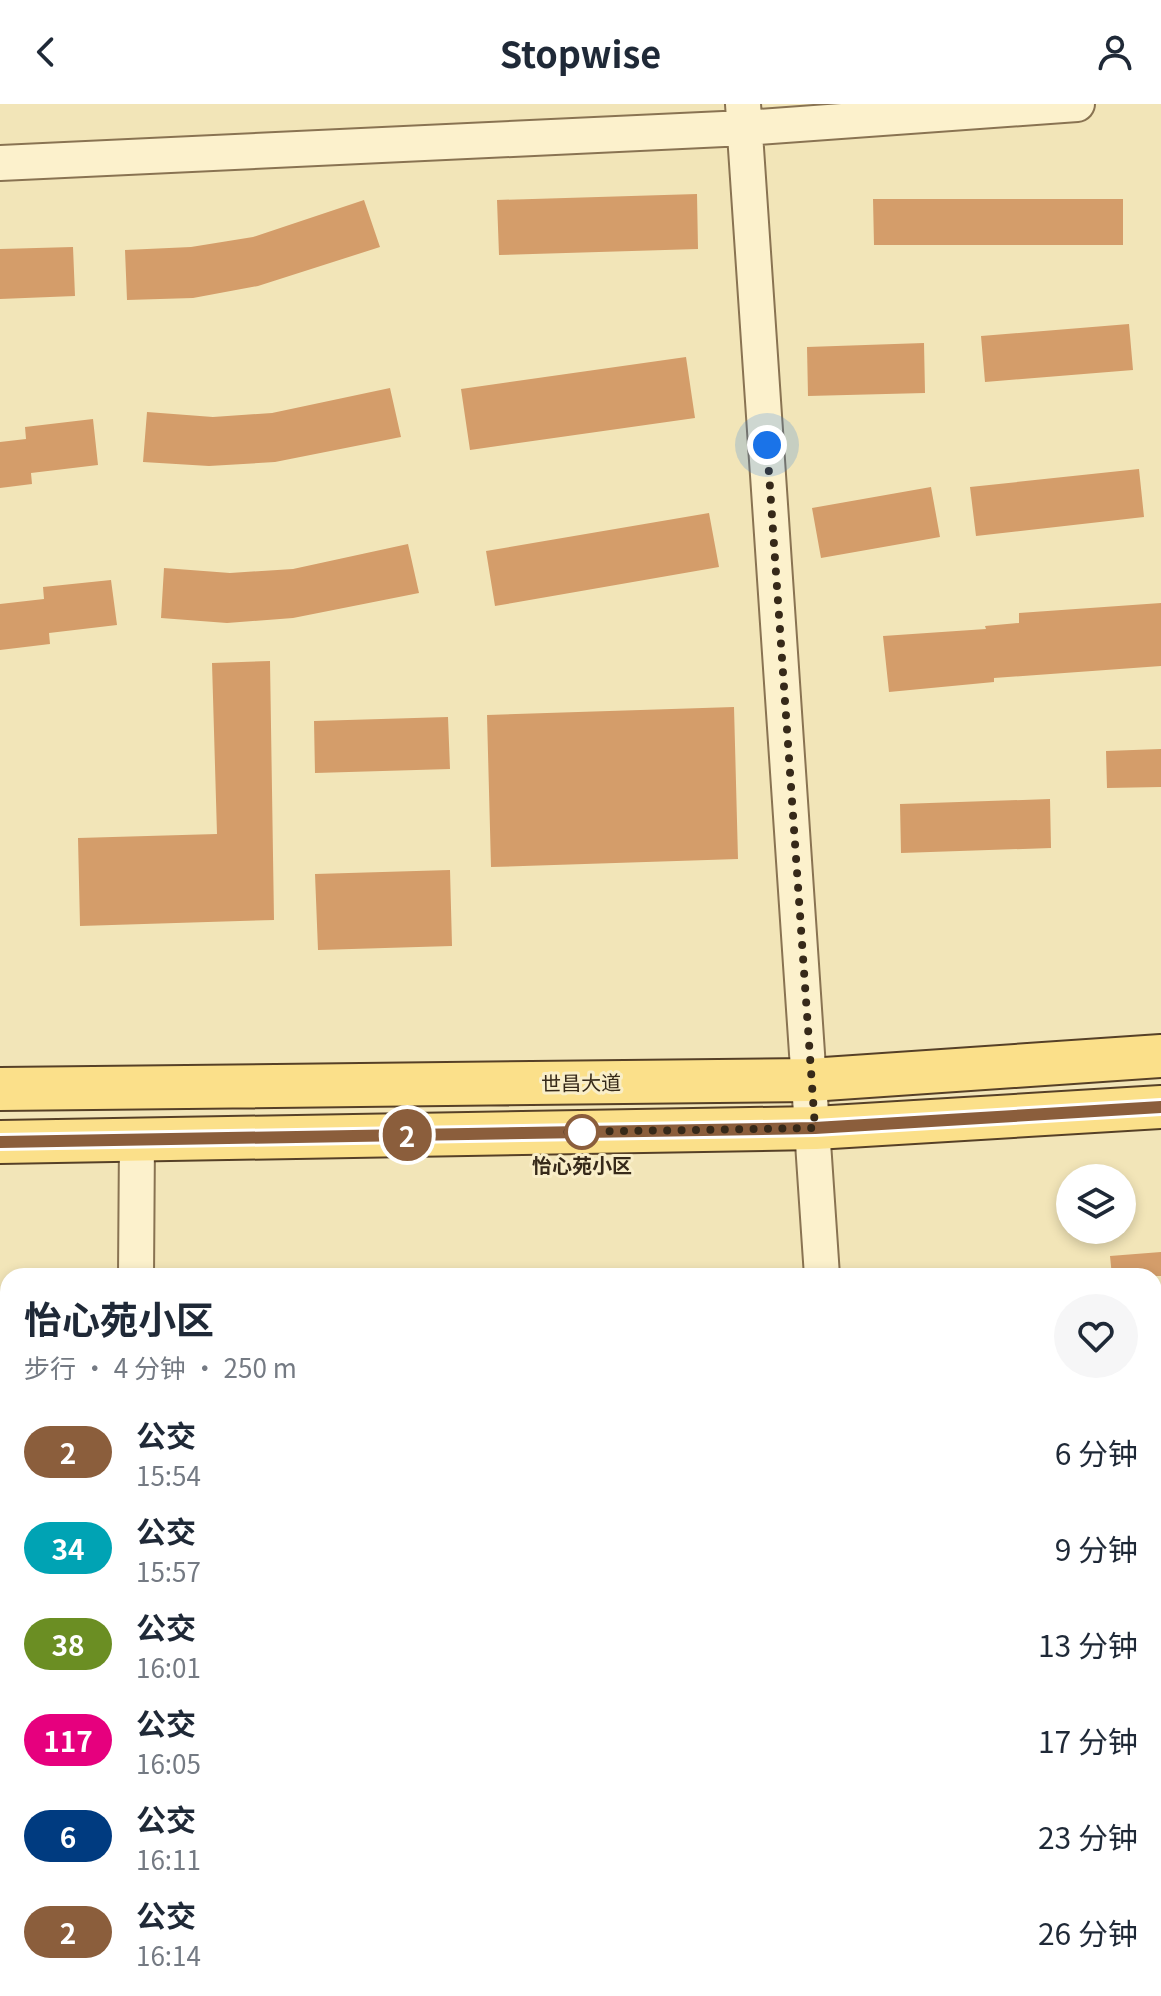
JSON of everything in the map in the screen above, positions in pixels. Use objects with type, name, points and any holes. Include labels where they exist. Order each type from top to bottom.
[{"type":"main road","name":"世昌大道","points":[[0,1089],[810,1080],[1161,1056]]},
{"type":"main road","points":[[0,1142],[815,1128],[1161,1107]]},
{"type":"street","points":[[0,163],[744,116],[1077,104]]},
{"type":"street","points":[[744,116],[815,1128],[822,1268]]},
{"type":"street","points":[[136,1268],[137,1139]]},
{"type":"building","points":[[697,194],[698,249],[499,255],[497,200]]},
{"type":"building","points":[[873,199],[1123,199],[1123,245],[874,245]]},
{"type":"building","points":[[364,200],[380,247],[258,286],[193,298],[127,300],[125,250],[191,247],[253,237]]},
{"type":"building","points":[[73,247],[75,296],[0,299],[0,249]]},
{"type":"building","points":[[1129,324],[1133,370],[985,382],[981,336]]},
{"type":"building","points":[[924,343],[925,393],[808,396],[807,347]]},
{"type":"building","points":[[686,357],[695,418],[470,450],[461,389]]},
{"type":"building","points":[[390,388],[401,437],[275,462],[209,466],[143,462],[147,412],[213,417],[272,413]]},
{"type":"building","points":[[93,419],[98,465],[31,473],[32,484],[0,488],[0,442],[26,439],[25,427]]},
{"type":"building","points":[[1139,469],[1144,517],[976,536],[970,487]]},
{"type":"building","points":[[931,487],[940,537],[821,558],[812,508]]},
{"type":"building","points":[[709,513],[719,567],[495,606],[486,551]]},
{"type":"building","points":[[408,544],[419,593],[293,618],[227,623],[161,618],[164,568],[230,573],[293,569]]},
{"type":"building","points":[[111,580],[117,625],[49,633],[50,644],[0,650],[0,604],[44,599],[43,587]]},
{"type":"building","points":[[1161,603],[1161,666],[994,678],[994,682],[889,692],[883,636],[986,629],[985,626],[1019,623],[1019,613]]},
{"type":"building","points":[[270,661],[274,920],[80,926],[78,838],[217,834],[212,663]]},
{"type":"building","points":[[734,707],[738,859],[491,867],[487,715]]},
{"type":"building","points":[[448,717],[450,769],[315,773],[314,721]]},
{"type":"building","points":[[1161,749],[1161,787],[1107,788],[1106,751]]},
{"type":"building","points":[[1050,799],[1051,848],[901,853],[900,804]]},
{"type":"building","points":[[450,870],[452,946],[318,950],[315,874]]},
{"type":"building","points":[[1161,1252],[1161,1268],[1111,1268],[1110,1256]]},
{"type":"bus line","name":"2","points":[[0,1142],[815,1128],[1161,1107]]},
{"type":"place","name":"怡心苑小区","points":[[582,1132]]},
{"type":"route","points":[[582,1132],[567,1132],[815,1128],[767,445]]}]
